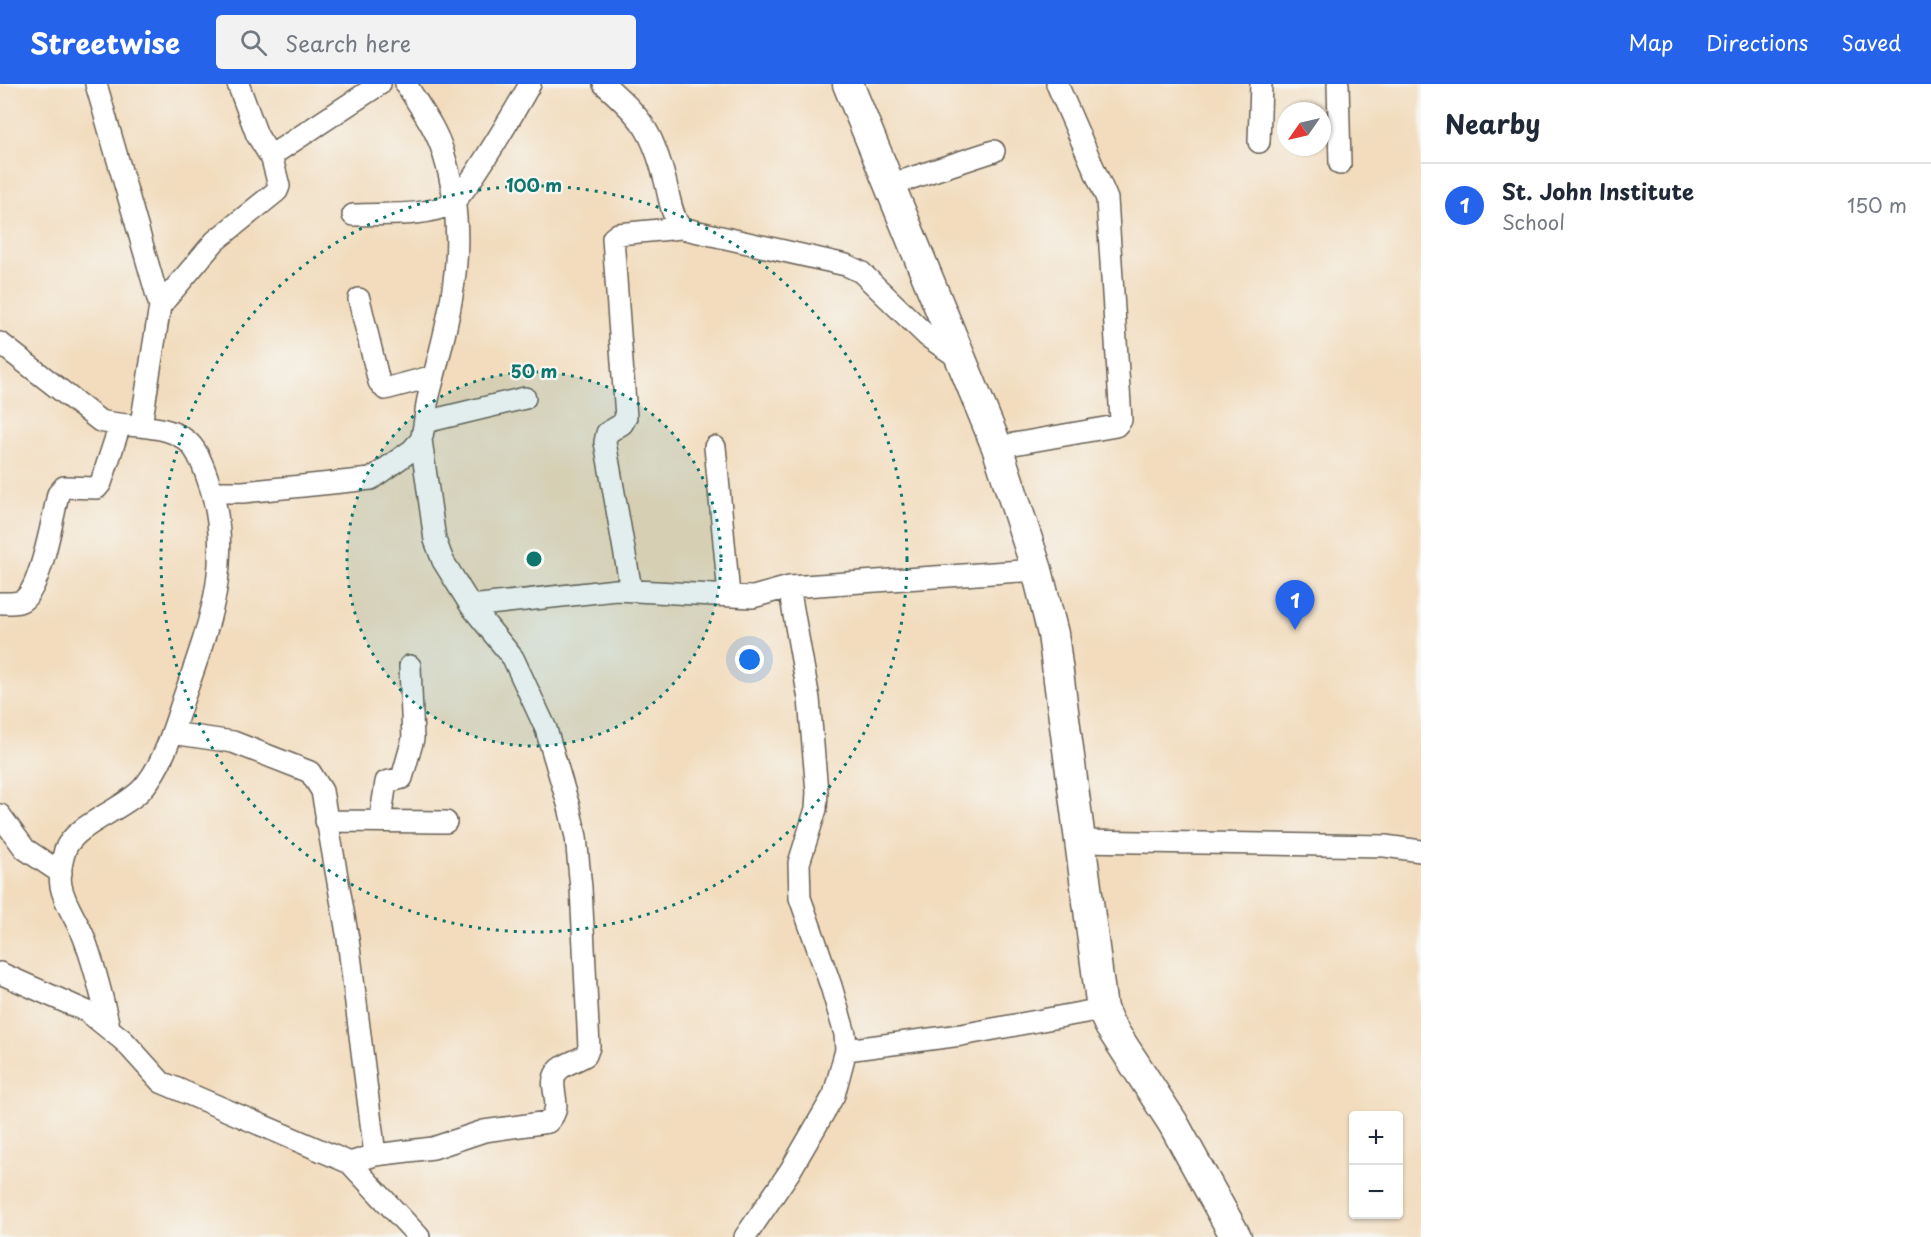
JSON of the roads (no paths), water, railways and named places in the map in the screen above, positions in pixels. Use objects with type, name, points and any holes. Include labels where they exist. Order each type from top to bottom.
[{"type":"street","points":[[96,84],[160,306],[141,426]]},
{"type":"street","points":[[160,306],[215,241],[277,191],[279,186],[272,159],[257,135],[238,84]]},
{"type":"street","points":[[272,159],[280,150],[380,84]]},
{"type":"street","points":[[350,1163],[375,1155],[447,1145],[470,1134],[548,1122],[554,1116],[557,1104],[553,1078],[558,1070],[586,1055],[589,1047],[581,888],[576,837],[546,729],[516,664],[503,644],[471,606],[443,561],[435,540],[423,431],[458,260],[454,202],[438,137],[406,84]]},
{"type":"street","points":[[353,215],[427,211],[454,202],[516,111],[530,84]]},
{"type":"street","points":[[604,84],[632,109],[646,126],[660,162],[675,219],[681,228]]},
{"type":"street","points":[[848,84],[997,447],[1037,570],[1053,634],[1102,1009],[1110,1026],[1173,1123],[1236,1237]]},
{"type":"street","points":[[997,447],[1116,426],[1121,420],[1107,199],[1057,84]]},
{"type":"street","points":[[1259,142],[1261,84]]},
{"type":"street","points":[[1338,84],[1340,164]]},
{"type":"street","points":[[890,185],[994,151]]},
{"type":"street","points":[[631,589],[605,442],[608,433],[622,424],[626,417],[613,238],[618,234],[681,228],[854,269],[877,287],[927,336],[962,360]]},
{"type":"street","points":[[359,299],[379,382],[385,388],[391,389],[434,376]]},
{"type":"street","points":[[0,343],[100,421],[141,426],[186,440],[204,469],[213,492],[221,546],[215,603],[172,733],[143,788],[70,842],[61,873],[63,893],[94,964],[109,1027]]},
{"type":"street","points":[[213,492],[266,490],[370,479],[412,450],[423,431],[525,398]]},
{"type":"street","points":[[0,603],[16,603],[27,596],[42,563],[58,494],[64,487],[97,488],[101,483],[120,425]]},
{"type":"street","points":[[715,447],[729,596]]},
{"type":"street","points":[[471,606],[631,589],[753,597],[789,587],[1037,570]]},
{"type":"street","points":[[744,1237],[790,1172],[834,1095],[846,1050],[845,1034],[834,996],[800,898],[799,863],[816,809],[817,792],[809,699],[789,587]]},
{"type":"street","points":[[380,821],[386,783],[402,778],[413,739],[410,666]]},
{"type":"street","points":[[172,733],[232,742],[310,772],[322,791],[348,939],[375,1155]]},
{"type":"street","points":[[0,815],[25,849],[61,873]]},
{"type":"street","points":[[326,821],[446,822]]},
{"type":"street","points":[[1079,840],[1385,846],[1421,851]]},
{"type":"street","points":[[0,973],[88,1012],[109,1027],[161,1082],[350,1163],[419,1237]]},
{"type":"street","points":[[846,1050],[961,1035],[1102,1009]]},
{"type":"place","name":"St. John Institute","points":[[1295,630]]}]
